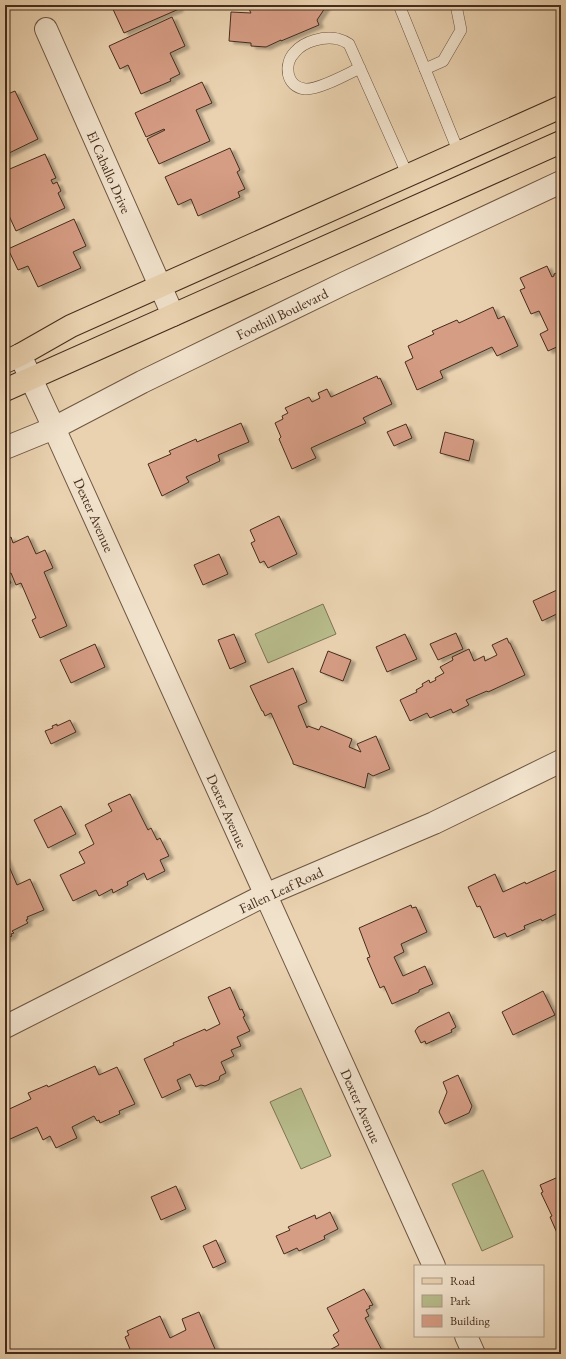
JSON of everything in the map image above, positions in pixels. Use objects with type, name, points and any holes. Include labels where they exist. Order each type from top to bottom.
[{"type":"main road","points":[[13,359],[71,326],[561,107]]},
{"type":"main road","points":[[5,390],[561,142]]},
{"type":"street","name":"El Caballo Drive","points":[[46,29],[173,315]]},
{"type":"street","name":"Foothill Boulevard","points":[[5,448],[54,428],[184,361],[345,283],[561,182]]},
{"type":"street","name":"Dexter Avenue","points":[[13,359],[30,378],[54,428],[434,1265]]},
{"type":"street","name":"Fallen Leaf Road","points":[[5,1026],[266,896],[434,823],[561,761]]},
{"type":"street","points":[[466,1337],[474,1354]]},
{"type":"lane","points":[[399,5],[458,153]]},
{"type":"lane","points":[[425,69],[442,61],[461,30],[456,5]]},
{"type":"lane","points":[[360,68],[321,86],[306,89],[294,86],[288,77],[287,64],[295,52],[308,43],[321,39],[337,39],[349,44],[360,68],[408,176]]},
{"type":"green space","points":[[323,604],[336,634],[268,663],[255,634]]},
{"type":"green space","points":[[301,1088],[331,1156],[301,1169],[270,1102]]},
{"type":"green space","points":[[483,1170],[513,1237],[482,1251],[452,1184]]},
{"type":"building","points":[[111,5],[177,5],[179,9],[124,33]]},
{"type":"building","points":[[257,5],[327,5],[317,20],[319,25],[266,47],[251,46],[251,43],[229,41],[231,12],[251,13],[249,9]]},
{"type":"building","points":[[172,17],[185,46],[170,53],[180,74],[170,79],[171,81],[141,94],[128,65],[120,69],[109,46]]},
{"type":"building","points":[[202,82],[212,103],[196,110],[210,141],[159,164],[147,139],[165,130],[164,129],[146,137],[135,113]]},
{"type":"building","points":[[15,91],[38,139],[5,155],[5,95]]},
{"type":"building","points":[[230,148],[240,170],[237,172],[245,189],[238,192],[240,197],[198,216],[191,199],[178,205],[165,177]]},
{"type":"building","points":[[45,154],[56,178],[51,180],[53,184],[57,182],[61,191],[58,193],[65,208],[16,231],[5,207],[5,171]]},
{"type":"building","points":[[74,219],[86,246],[73,252],[81,268],[38,287],[28,266],[18,270],[8,249]]},
{"type":"building","points":[[547,266],[552,277],[554,274],[561,271],[561,301],[558,302],[561,310],[561,345],[548,351],[540,334],[548,330],[539,311],[531,314],[520,290],[525,288],[520,278]]},
{"type":"building","points":[[493,307],[498,319],[504,316],[518,346],[497,356],[492,347],[440,371],[443,378],[417,390],[405,362],[413,358],[408,346],[434,334],[432,331],[457,320],[459,323]]},
{"type":"building","points":[[377,376],[378,379],[380,378],[392,404],[363,418],[366,423],[311,448],[316,458],[292,469],[279,439],[281,437],[275,423],[283,419],[282,416],[288,413],[285,408],[309,397],[312,402],[320,398],[318,393],[327,389],[331,397]]},
{"type":"building","points":[[241,423],[249,442],[218,455],[220,461],[186,477],[189,482],[162,496],[148,464],[171,454],[169,451],[196,439],[197,442]]},
{"type":"building","points":[[406,424],[412,438],[394,446],[387,432]]},
{"type":"building","points":[[445,432],[474,440],[469,461],[440,453]]},
{"type":"building","points":[[279,516],[297,554],[268,568],[264,561],[260,563],[251,543],[255,541],[250,530]]},
{"type":"building","points":[[28,536],[36,554],[45,550],[53,568],[44,572],[67,626],[40,638],[32,620],[36,618],[21,583],[16,585],[11,573],[7,574],[11,583],[5,586],[5,540],[11,537],[13,543]]},
{"type":"building","points":[[219,554],[228,574],[203,585],[194,565]]},
{"type":"building","points":[[557,590],[558,593],[561,592],[561,612],[542,621],[533,601]]},
{"type":"building","points":[[456,633],[463,649],[438,660],[430,644]]},
{"type":"building","points":[[234,634],[246,662],[230,669],[218,640]]},
{"type":"building","points":[[405,634],[417,659],[387,672],[376,647]]},
{"type":"building","points":[[507,638],[525,675],[488,692],[487,691],[466,700],[469,705],[453,713],[451,709],[430,718],[427,713],[410,721],[400,700],[417,692],[416,690],[423,686],[422,684],[429,680],[430,683],[436,680],[435,678],[444,673],[440,667],[453,660],[452,657],[469,649],[474,661],[484,656],[485,661],[497,655],[492,645]]},
{"type":"building","points":[[95,644],[105,667],[71,683],[60,660]]},
{"type":"building","points":[[328,651],[351,660],[343,681],[320,672]]},
{"type":"building","points":[[293,668],[307,702],[298,706],[307,728],[308,726],[319,730],[321,726],[352,739],[349,747],[361,752],[357,744],[376,736],[390,769],[373,776],[368,773],[365,788],[293,764],[271,713],[265,716],[250,686]]},
{"type":"building","points":[[70,720],[76,732],[51,744],[45,731],[53,728],[52,726],[57,724],[57,726]]},
{"type":"building","points":[[130,794],[148,830],[151,828],[157,840],[160,838],[169,856],[160,860],[165,871],[147,880],[144,873],[127,882],[128,885],[113,893],[112,889],[99,896],[96,890],[73,901],[60,875],[85,863],[79,852],[94,844],[85,825],[112,811],[108,804]]},
{"type":"building","points":[[61,806],[76,834],[48,848],[34,820]]},
{"type":"building","points":[[5,857],[17,885],[30,879],[44,910],[27,917],[28,919],[26,920],[28,923],[12,931],[14,933],[11,934],[12,936],[5,939]]},
{"type":"building","points":[[561,868],[561,920],[558,913],[542,921],[541,919],[524,926],[525,929],[507,937],[505,933],[494,938],[480,906],[477,907],[468,887],[495,874],[503,892],[525,882],[526,884]]},
{"type":"building","points":[[411,905],[412,908],[416,907],[427,932],[401,944],[404,952],[394,957],[403,976],[425,966],[433,984],[392,1004],[384,986],[380,988],[367,958],[370,957],[359,928]]},
{"type":"building","points":[[230,987],[240,1010],[242,1009],[245,1016],[243,1017],[250,1031],[237,1037],[241,1046],[231,1050],[234,1056],[221,1062],[226,1073],[220,1076],[219,1080],[205,1086],[201,1085],[196,1087],[190,1074],[177,1080],[181,1089],[162,1098],[144,1059],[174,1045],[173,1043],[205,1029],[206,1031],[220,1024],[208,997]]},
{"type":"building","points":[[543,991],[555,1015],[513,1035],[502,1012]]},
{"type":"building","points":[[449,1012],[456,1027],[451,1030],[452,1032],[426,1044],[425,1041],[421,1043],[415,1031],[418,1027]]},
{"type":"building","points":[[95,1066],[99,1075],[117,1067],[135,1104],[119,1111],[120,1114],[100,1123],[94,1116],[72,1127],[77,1138],[56,1148],[50,1136],[43,1140],[37,1127],[8,1140],[5,1133],[5,1111],[31,1099],[28,1093],[47,1085],[48,1087]]},
{"type":"building","points":[[458,1075],[472,1106],[469,1113],[445,1124],[439,1112],[447,1092],[443,1082]]},
{"type":"building","points":[[556,1178],[561,1185],[561,1242],[550,1217],[552,1216],[541,1193],[543,1192],[540,1185]]},
{"type":"building","points":[[176,1186],[186,1209],[161,1220],[151,1197]]},
{"type":"building","points":[[330,1212],[338,1229],[324,1236],[325,1239],[299,1251],[297,1248],[284,1254],[276,1236],[290,1230],[288,1227],[315,1215],[316,1219]]},
{"type":"building","points":[[216,1240],[226,1262],[213,1268],[203,1246]]},
{"type":"building","points":[[364,1289],[373,1305],[369,1306],[370,1308],[366,1310],[369,1316],[365,1318],[384,1354],[322,1354],[339,1345],[333,1335],[339,1331],[327,1308]]},
{"type":"building","points":[[199,1312],[215,1349],[203,1354],[160,1354],[159,1351],[153,1354],[132,1354],[125,1337],[129,1335],[127,1331],[160,1316],[170,1338],[186,1330],[182,1319]]}]
